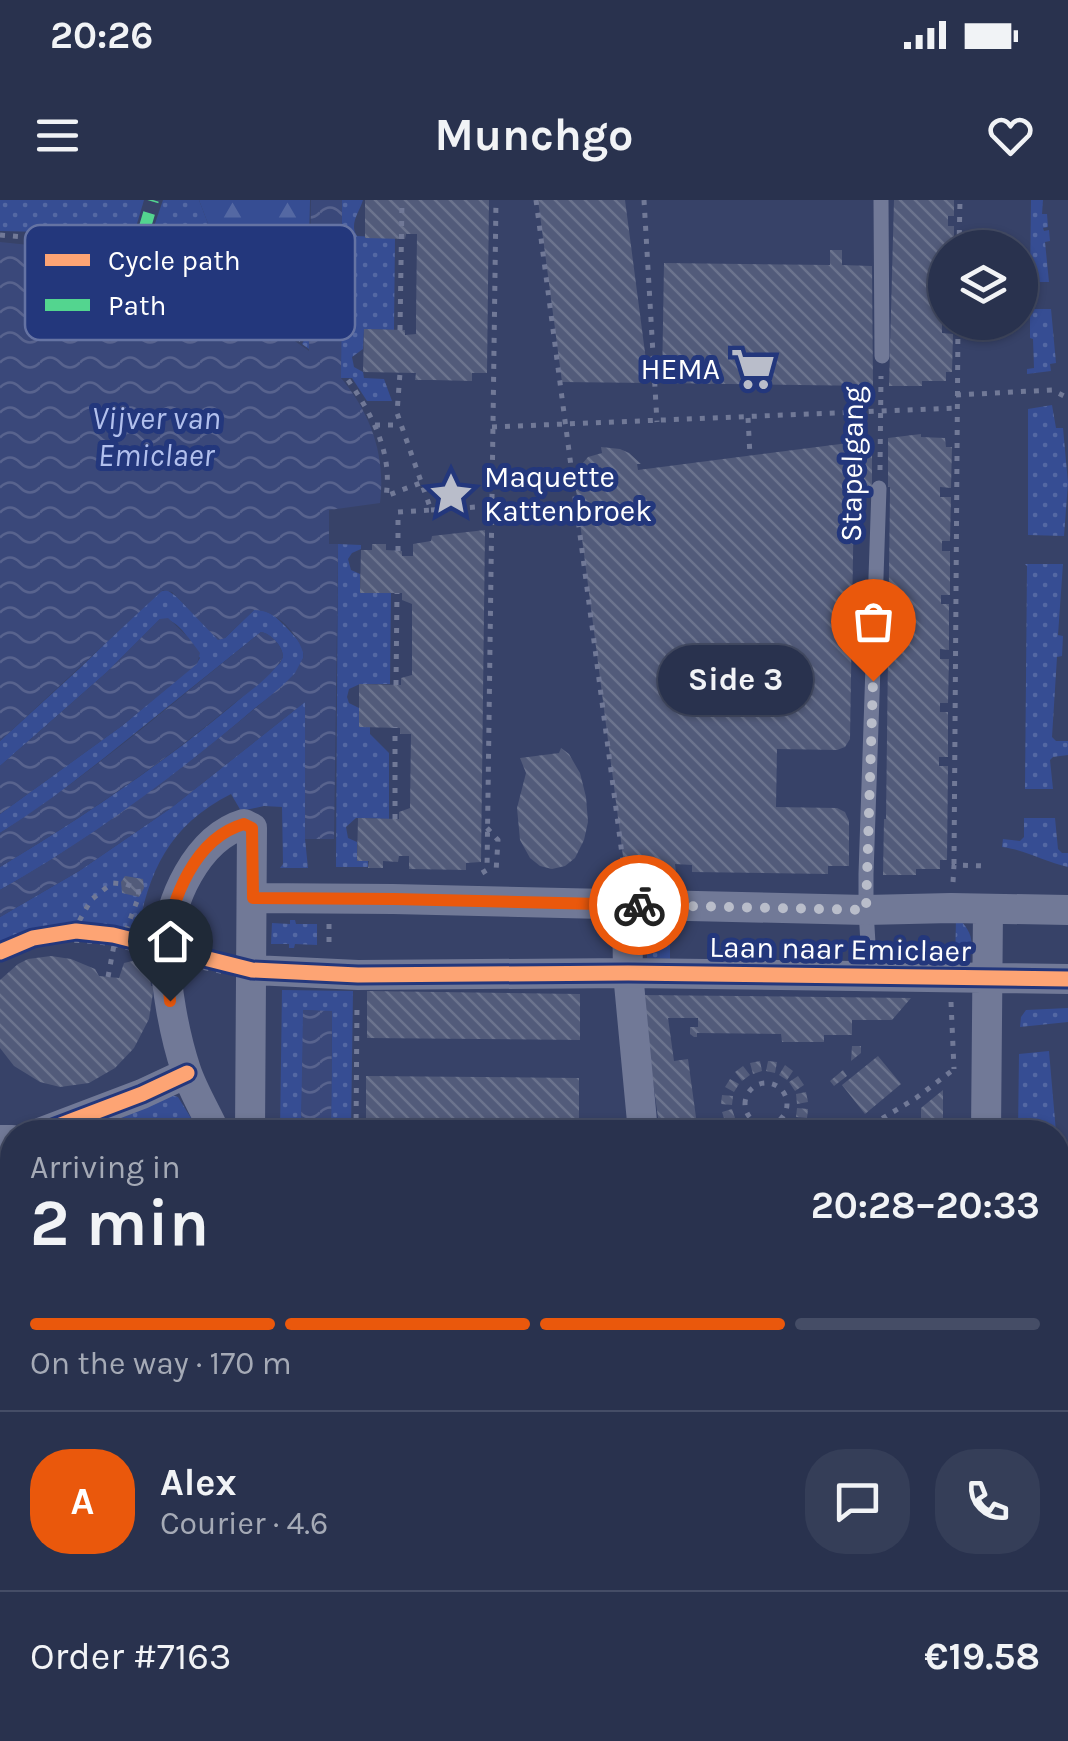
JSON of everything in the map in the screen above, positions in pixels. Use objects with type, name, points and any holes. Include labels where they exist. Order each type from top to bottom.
[{"type":"street","points":[[210,1120],[186,1073],[170,1001],[166,948],[181,888],[196,859],[223,834],[244,824],[252,828],[250,1120]]},
{"type":"street","name":"Laan naar Emiclaer","points":[[253,898],[1068,910]]},
{"type":"street","points":[[627,905],[628,974],[643,1120]]},
{"type":"street","name":"Laan naar Emiclaer","points":[[988,910],[988,978]]},
{"type":"street","name":"Laan naar Emiclaer","points":[[252,970],[1068,980]]},
{"type":"street","points":[[986,1120],[988,978]]},
{"type":"street","points":[[74,1120],[186,1073]]},
{"type":"lane","name":"Stapelgang","points":[[882,200],[882,356]]},
{"type":"lane","name":"Stapelgang","points":[[870,977],[866,910],[880,488]]},
{"type":"path","points":[[400,330],[402,200]]},
{"type":"path","points":[[487,870],[496,200]]},
{"type":"path","points":[[536,200],[624,872]]},
{"type":"path","points":[[644,200],[658,422]]},
{"type":"path","points":[[960,200],[960,230]]},
{"type":"path","points":[[0,236],[25,238]]},
{"type":"path","points":[[954,865],[958,340]]},
{"type":"path","points":[[400,373],[396,413],[431,510]]},
{"type":"path","points":[[348,380],[375,425],[385,455],[386,496],[422,482]]},
{"type":"path","points":[[492,427],[881,413],[956,402],[1068,398]]},
{"type":"path","points":[[748,418],[750,456]]},
{"type":"path","points":[[375,425],[401,424]]},
{"type":"path","points":[[398,551],[398,512],[490,506]]},
{"type":"path","points":[[577,521],[586,520]]},
{"type":"path","points":[[396,685],[398,593]]},
{"type":"path","points":[[395,819],[396,727]]},
{"type":"path","points":[[483,877],[497,871],[498,840],[487,828]]},
{"type":"path","points":[[73,932],[91,900],[112,884],[138,889],[139,896],[108,977]]},
{"type":"path","points":[[329,898],[344,974],[355,1120]]},
{"type":"path","points":[[0,952],[34,938],[73,932],[166,948],[252,970]]},
{"type":"path","points":[[880,1120],[954,1070],[988,1038]]},
{"type":"path","points":[[753,1120],[744,1102],[753,1087],[761,1083],[778,1086],[787,1102],[780,1120]]},
{"type":"green space","points":[[0,200],[144,200],[137,225],[25,225],[25,232],[0,231]]},
{"type":"green space","points":[[163,200],[199,200],[209,225],[155,225]]},
{"type":"green space","points":[[199,200],[310,200],[309,225],[209,225]]},
{"type":"green space","points":[[342,200],[363,200],[354,225],[342,225]]},
{"type":"green space","points":[[1031,200],[1043,200],[1042,214],[1047,214],[1048,227],[1043,228],[1049,230],[1050,241],[1045,242],[1049,282],[1038,282],[1038,230],[1031,230]]},
{"type":"green space","points":[[355,232],[357,236],[395,238],[394,330],[364,329],[363,349],[352,357],[354,367],[363,372],[364,378],[384,379],[392,401],[367,401],[352,378],[341,378],[341,340],[355,340]]},
{"type":"green space","points":[[1038,309],[1051,309],[1056,363],[1050,364],[1051,371],[1027,374],[1027,369],[1034,368]]},
{"type":"green space","points":[[1052,405],[1056,428],[1063,428],[1068,483],[1064,536],[1028,535],[1028,409]]},
{"type":"green space","points":[[338,544],[361,545],[348,559],[351,570],[360,574],[360,592],[391,593],[390,684],[360,684],[349,689],[347,697],[349,703],[359,708],[359,727],[370,727],[370,734],[389,753],[389,819],[356,818],[346,827],[348,838],[357,842],[357,861],[368,861],[368,867],[336,867]]},
{"type":"green space","points":[[1025,564],[1063,564],[1058,635],[1063,636],[1062,656],[1057,657],[1052,737],[1068,741],[1068,755],[1050,760],[1053,789],[1025,789]]},
{"type":"green space","points":[[167,590],[218,639],[225,638],[254,610],[272,614],[301,646],[300,666],[283,686],[164,782],[0,890],[0,867],[146,772],[215,720],[280,663],[283,657],[279,645],[261,632],[37,810],[0,833],[0,814],[123,725],[197,663],[200,658],[184,632],[160,619],[107,672],[0,766],[0,741],[158,592]]},
{"type":"green space","points":[[306,701],[308,868],[280,868],[282,807],[241,811],[231,794],[192,820],[165,853],[148,892],[137,937],[101,931],[50,931],[0,949],[0,917],[79,871],[171,808]]},
{"type":"green space","points":[[1024,818],[1055,818],[1058,849],[1068,853],[1068,867],[1002,847],[1003,839],[1020,841],[1024,837]]},
{"type":"green space","points":[[956,917],[968,929],[972,943],[968,957],[955,969]]},
{"type":"green space","points":[[290,920],[296,924],[317,924],[317,945],[295,944],[289,948],[289,944],[271,944],[272,923],[290,924]]},
{"type":"green space","points":[[650,921],[670,921],[670,959],[647,958],[647,945],[656,943]]},
{"type":"green space","points":[[282,990],[353,991],[351,1120],[331,1120],[332,1012],[304,1010],[301,1120],[280,1120]]},
{"type":"green space","points":[[1068,1008],[1068,1022],[1020,1027],[1026,1010]]},
{"type":"green space","points":[[1049,1051],[1055,1120],[1018,1120],[1019,1054]]},
{"type":"green space","points":[[167,1094],[178,1097],[191,1118],[188,1120],[97,1120]]},
{"type":"water","name":"Vijver van Emiclaer","points":[[311,200],[342,200],[342,225],[311,225]]},
{"type":"water","name":"Vijver van Emiclaer","points":[[0,242],[25,245],[25,340],[292,340],[309,351],[309,340],[341,340],[341,378],[368,421],[381,469],[380,503],[329,510],[329,544],[338,544],[334,839],[305,839],[305,702],[171,808],[79,871],[0,917],[0,890],[111,820],[181,768],[283,685],[304,656],[292,632],[271,614],[254,610],[218,640],[172,592],[163,590],[0,741]]},
{"type":"water","points":[[168,618],[200,653],[197,664],[123,725],[0,814],[0,766],[107,672],[160,619]]},
{"type":"water","points":[[261,632],[276,641],[283,657],[265,679],[145,772],[0,867],[0,833],[101,761]]},
{"type":"water","points":[[303,1010],[332,1011],[331,1120],[301,1120]]},
{"type":"building","points":[[365,200],[489,200],[487,373],[472,373],[472,381],[415,380],[416,373],[363,372],[364,329],[416,334],[417,234],[406,234],[405,239],[365,238]]},
{"type":"building","points":[[538,200],[625,200],[649,383],[562,382]]},
{"type":"building","points":[[894,200],[954,200],[954,216],[948,216],[948,226],[954,226],[954,230],[928,230],[928,340],[953,340],[952,372],[946,372],[946,381],[889,386]]},
{"type":"building","points":[[830,250],[842,250],[842,265],[872,266],[873,386],[662,383],[664,263],[830,265]]},
{"type":"building","points":[[921,434],[945,438],[946,447],[952,447],[951,488],[940,487],[940,497],[951,497],[950,541],[942,541],[942,551],[950,551],[950,595],[941,595],[941,604],[949,604],[949,650],[940,649],[940,659],[949,659],[948,703],[940,703],[940,712],[948,712],[948,757],[939,757],[939,766],[948,766],[947,860],[940,860],[940,869],[916,869],[916,875],[883,875],[888,438]]},
{"type":"building","points":[[872,440],[872,495],[854,495],[850,739],[837,750],[777,749],[776,807],[837,808],[845,812],[849,821],[849,866],[828,866],[828,874],[692,872],[692,865],[675,864],[676,872],[625,872],[580,523],[587,521],[585,511],[579,511],[577,470],[588,457],[602,453],[601,447],[629,453],[641,464],[637,464],[638,470]]},
{"type":"building","points":[[485,530],[481,862],[466,863],[466,870],[409,869],[409,856],[399,856],[398,862],[383,861],[383,868],[368,868],[369,861],[357,861],[358,818],[399,819],[399,812],[410,808],[411,734],[400,734],[400,728],[359,727],[359,684],[401,685],[401,678],[412,675],[412,604],[402,600],[402,593],[360,593],[361,550],[372,550],[372,544],[386,544],[386,550],[413,556],[413,544],[431,541],[432,536]]},
{"type":"building","points":[[561,748],[580,773],[588,822],[575,858],[552,869],[530,858],[520,840],[517,808],[526,773],[520,758],[559,753]]},
{"type":"building","points":[[125,876],[143,879],[139,897],[122,893]]},
{"type":"building","points":[[654,931],[655,943],[643,945],[642,933]]},
{"type":"building","points":[[51,956],[95,969],[99,976],[119,978],[124,963],[137,960],[145,965],[154,986],[149,1019],[134,1048],[115,1068],[89,1083],[60,1087],[40,1082],[14,1066],[0,1048],[0,980],[28,959]]},
{"type":"building","points":[[367,991],[580,994],[580,1040],[367,1038]]},
{"type":"building","points":[[641,995],[911,998],[892,1020],[852,1020],[852,1035],[824,1035],[824,1042],[782,1042],[781,1034],[697,1033],[694,1037],[690,1027],[698,1027],[698,1018],[668,1018],[674,1061],[688,1059],[696,1120],[658,1120]]},
{"type":"building","points":[[852,1046],[861,1046],[861,1053],[851,1061]]},
{"type":"building","points":[[878,1056],[901,1084],[865,1114],[842,1085]]},
{"type":"building","points":[[760,1061],[762,1071],[753,1074],[750,1063]]},
{"type":"building","points":[[768,1061],[777,1062],[775,1073],[766,1071]]},
{"type":"building","points":[[785,1065],[793,1071],[787,1080],[779,1075]]},
{"type":"building","points":[[743,1066],[750,1075],[742,1081],[735,1072]]},
{"type":"building","points":[[843,1070],[847,1076],[834,1086],[830,1081]]},
{"type":"building","points":[[366,1076],[579,1078],[579,1120],[366,1120]]},
{"type":"building","points":[[798,1076],[804,1085],[795,1091],[789,1082]]},
{"type":"building","points":[[730,1079],[739,1084],[734,1092],[725,1087]]},
{"type":"building","points":[[943,1090],[943,1120],[921,1120],[921,1108]]},
{"type":"building","points":[[806,1092],[808,1102],[797,1104],[796,1094]]},
{"type":"building","points":[[722,1095],[733,1096],[732,1105],[721,1104]]},
{"type":"building","points":[[797,1108],[808,1109],[807,1118],[796,1117]]},
{"type":"building","points":[[732,1109],[735,1118],[725,1120],[722,1112]]},
{"type":"marked path","points":[[146,225],[153,200]]},
{"type":"cycle path","points":[[0,952],[33,938],[76,931],[113,935],[252,970],[358,975],[628,973],[1068,979]]},
{"type":"cycle path","points":[[74,1120],[187,1073]]},
{"type":"way so far","points":[[639,905],[866,910],[873,681]]},
{"type":"place","name":"HEMA","points":[[753,369]]},
{"type":"place","name":"Maquette Kattenbroek","points":[[451,494]]},
{"type":"place","name":"Side 3","points":[[873,681]]},
{"type":"route","points":[[170,1001],[166,948],[181,888],[196,859],[223,834],[244,824],[252,828],[253,898],[639,905]]}]
